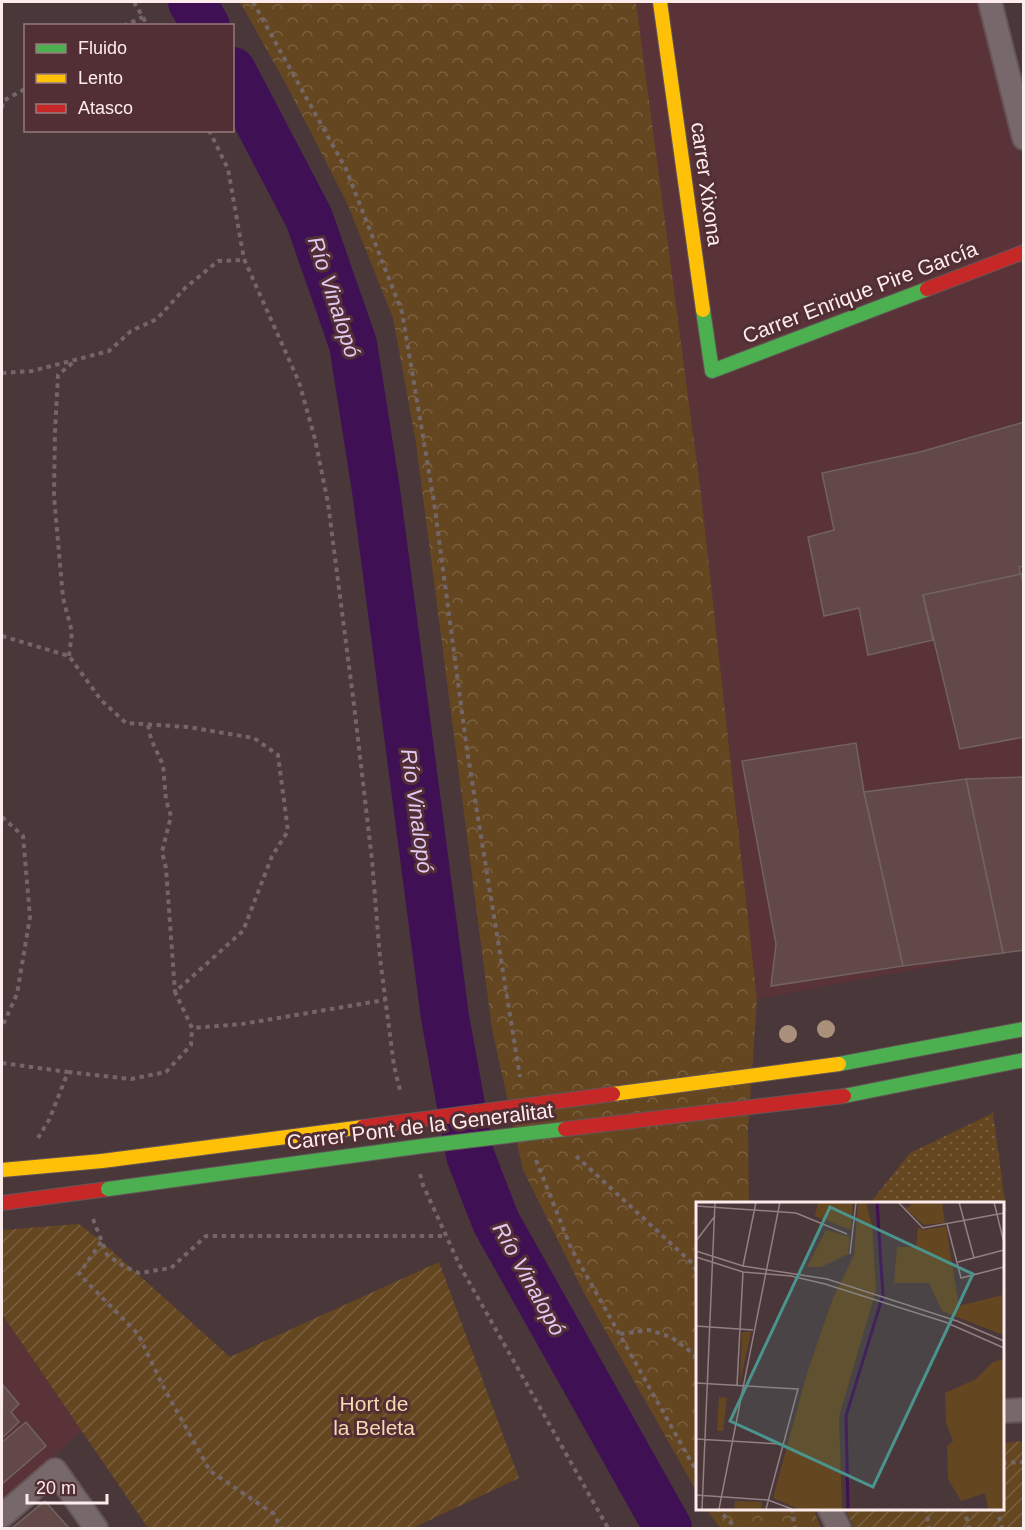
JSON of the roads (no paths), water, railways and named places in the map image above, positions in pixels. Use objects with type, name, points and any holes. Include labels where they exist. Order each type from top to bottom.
[{"type":"main road","name":"carrer Xixona","points":[[661,2],[711,371]]},
{"type":"main road","name":"Carrer Enrique Pire García","points":[[711,371],[1023,252]]},
{"type":"main road","name":"Carrer Pont de la Generalitat","points":[[2,1170],[102,1161],[839,1064],[1023,1029]]},
{"type":"main road","name":"Carrer Pont de la Generalitat","points":[[2,1203],[423,1146],[844,1096],[1023,1060]]},
{"type":"street","points":[[990,2],[1023,138]]},
{"type":"street","points":[[1004,1411],[1023,1410]]},
{"type":"street","points":[[2,1515],[55,1470],[96,1528]]},
{"type":"street","points":[[829,1509],[838,1528]]},
{"type":"waterway","name":"Río Vinalopó","points":[[192,2],[205,24]]},
{"type":"waterway","name":"Río Vinalopó","points":[[234,75],[309,218],[353,344],[376,490],[445,1017],[470,1155],[496,1222],[668,1528]]},
{"type":"park label","name":"Hort de la Beleta","points":[[374,1415]]}]
